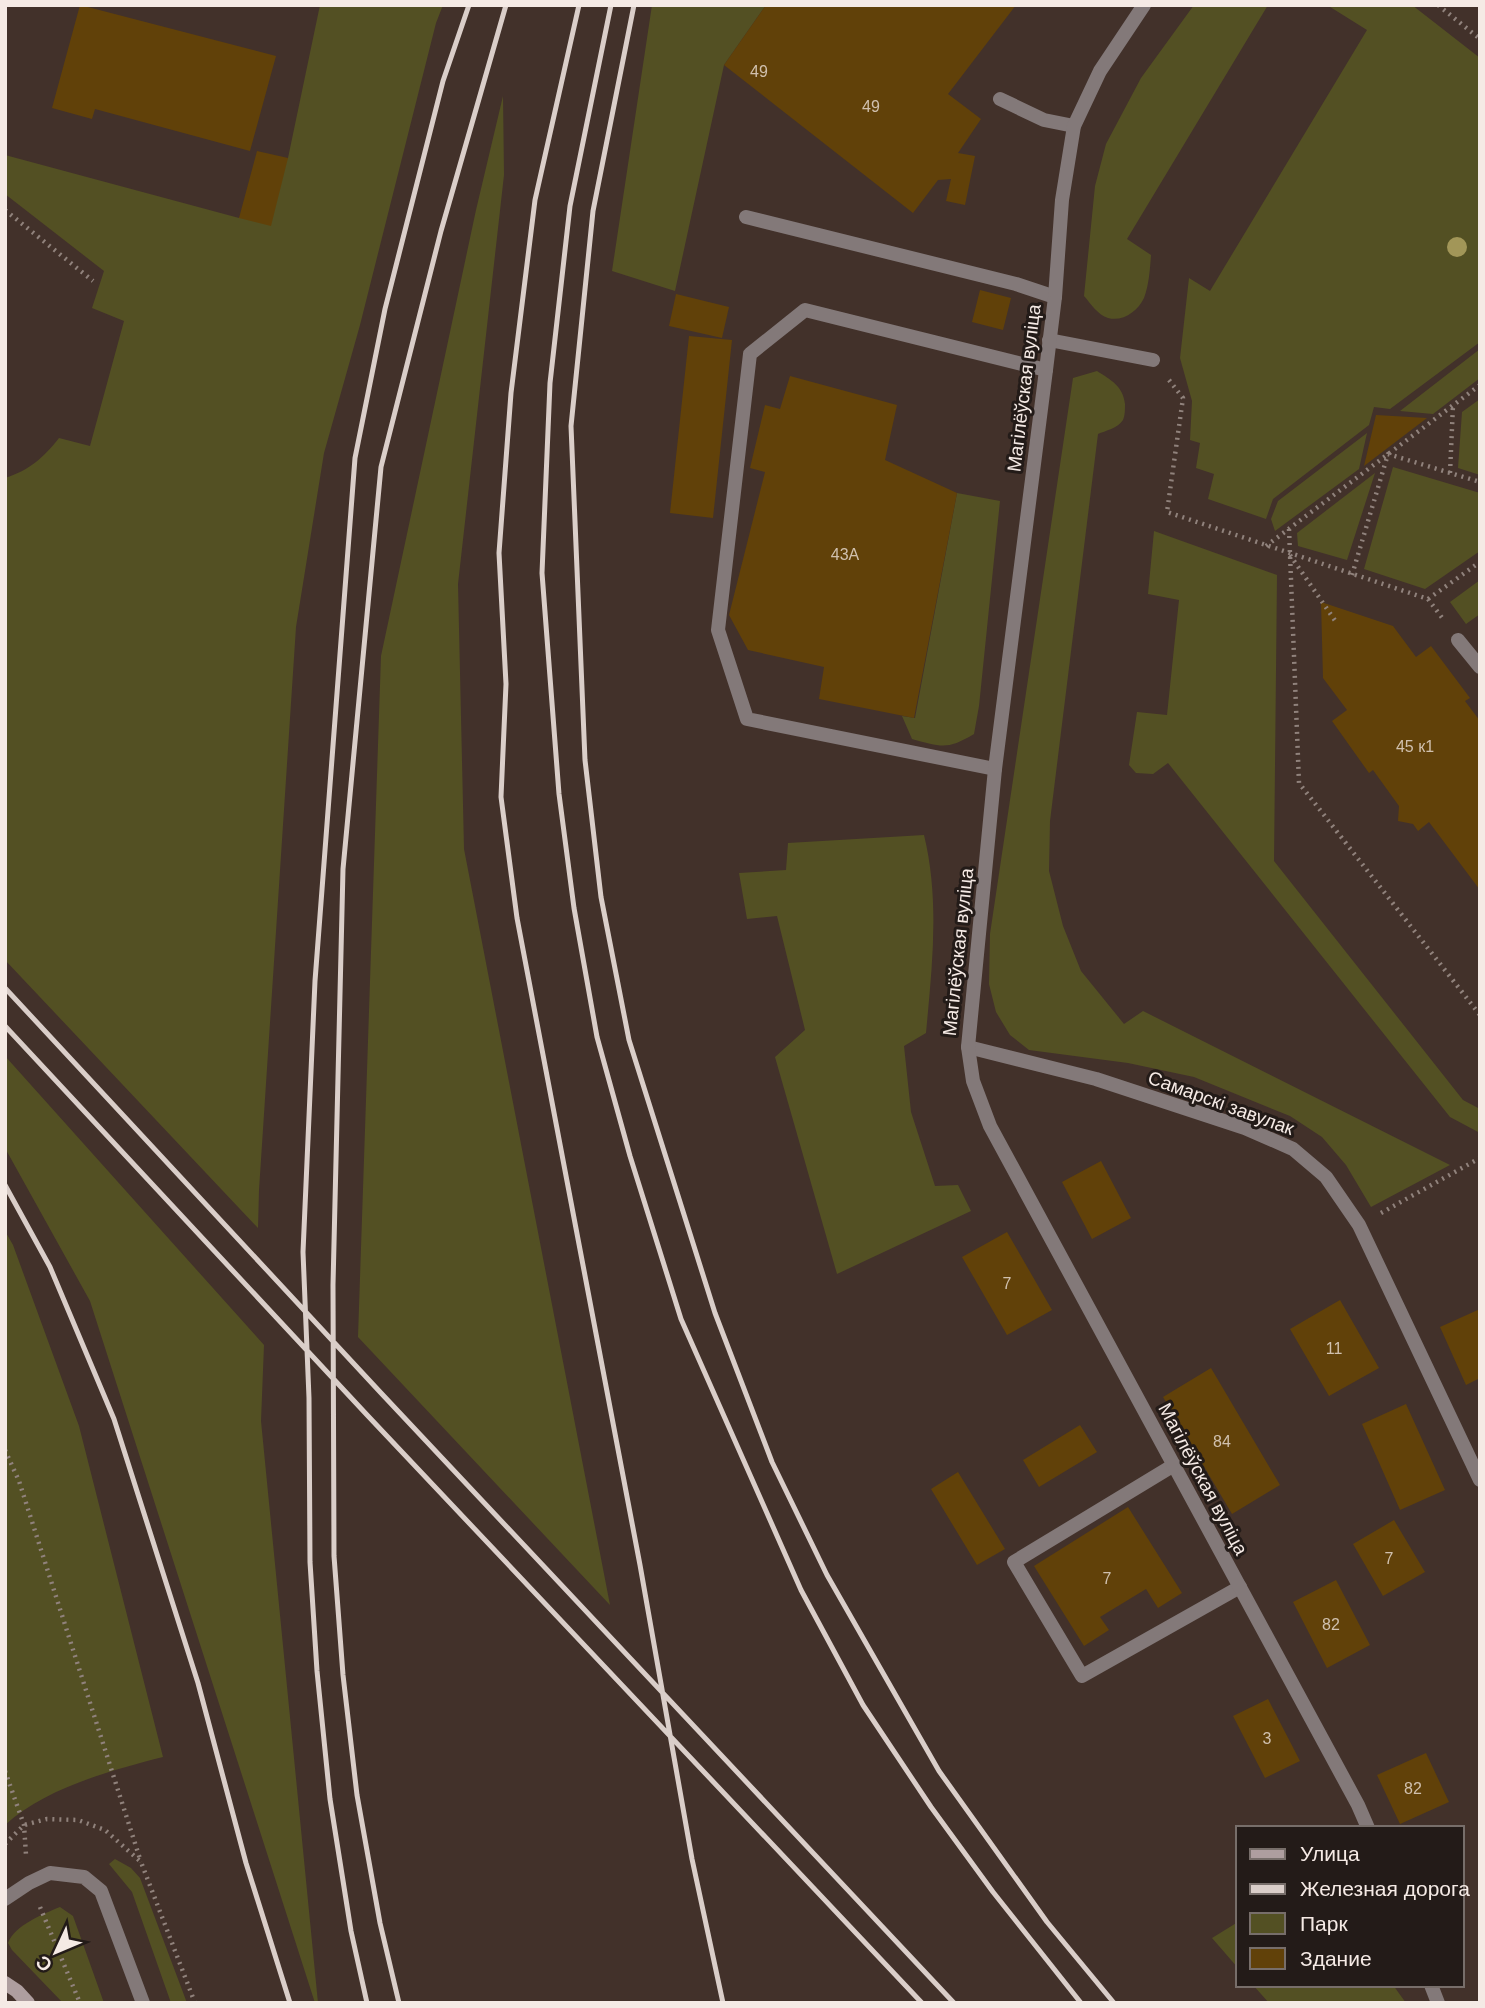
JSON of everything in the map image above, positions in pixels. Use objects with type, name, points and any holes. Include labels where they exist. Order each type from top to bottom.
[{"type":"main road","points":[[5,1983],[28,2003]]},
{"type":"street","name":"Магілёўская вуліца","points":[[1144,5],[1100,71],[1074,126],[1062,200],[1055,297],[995,769],[968,1047],[973,1081],[990,1126],[1367,1826]]},
{"type":"street","points":[[1000,99],[1044,120],[1074,126]]},
{"type":"street","points":[[746,217],[1016,284],[1055,297]]},
{"type":"street","points":[[995,769],[747,719],[718,630],[750,354],[805,310],[1046,370]]},
{"type":"street","points":[[1049,340],[1153,360]]},
{"type":"street","points":[[1458,640],[1480,667]]},
{"type":"street","name":"Самарскі завулак","points":[[968,1047],[1096,1079],[1245,1128],[1293,1149],[1326,1177],[1359,1225],[1480,1480]]},
{"type":"street","points":[[1174,1465],[1014,1562],[1082,1676],[1240,1587]]},
{"type":"street","points":[[5,1899],[29,1883],[51,1873],[84,1877],[101,1891],[143,2003]]},
{"type":"path","points":[[1437,5],[1480,39]]},
{"type":"path","points":[[5,211],[93,281]]},
{"type":"path","points":[[1153,360],[1183,398],[1167,512],[1428,599],[1458,640]]},
{"type":"path","points":[[1266,546],[1480,385]]},
{"type":"path","points":[[1450,472],[1454,405]]},
{"type":"path","points":[[1388,454],[1480,482]]},
{"type":"path","points":[[1352,575],[1388,454]]},
{"type":"path","points":[[1289,529],[1299,783],[1480,1015]]},
{"type":"path","points":[[1290,555],[1336,622]]},
{"type":"path","points":[[1428,599],[1480,562]]},
{"type":"path","points":[[1359,1225],[1480,1158]]},
{"type":"path","points":[[5,1450],[19,1481],[141,1862]]},
{"type":"path","points":[[5,1771],[24,1825],[29,1883],[62,1954],[80,2003]]},
{"type":"green space","points":[[320,5],[443,5],[436,23],[360,325],[324,453],[296,627],[258,1228],[5,960],[5,478],[35,462],[59,438],[90,446],[124,321],[92,308],[104,271],[5,194],[5,155],[239,218],[288,158]]},
{"type":"green space","points":[[652,5],[766,5],[724,65],[675,291],[612,271]]},
{"type":"green space","points":[[1194,5],[1268,5],[1127,239],[1151,255],[1144,298],[1129,314],[1114,319],[1104,317],[1084,296],[1095,186],[1106,144],[1141,78]]},
{"type":"green space","points":[[1327,5],[1412,5],[1480,58],[1480,342],[1390,409],[1374,407],[1369,425],[1273,499],[1266,519],[1208,499],[1214,474],[1196,468],[1200,443],[1190,440],[1192,401],[1180,358],[1189,278],[1210,291],[1367,30]]},
{"type":"green space","points":[[503,96],[504,175],[458,584],[464,849],[610,1605],[358,1337],[381,656],[476,210]]},
{"type":"green space","points":[[1480,349],[1480,378],[1433,414],[1400,411]]},
{"type":"green space","points":[[1097,371],[1119,388],[1124,398],[1125,410],[1121,423],[1098,434],[1050,821],[1049,871],[1063,926],[1081,971],[1124,1024],[1143,1011],[1450,1165],[1371,1207],[1346,1165],[1322,1137],[1290,1116],[1194,1077],[1128,1063],[1029,1050],[1010,1035],[996,1012],[989,984],[990,934],[1073,378]]},
{"type":"green space","points":[[1480,399],[1480,475],[1458,468],[1462,412]]},
{"type":"green space","points":[[1367,433],[1359,469],[1275,531],[1271,519],[1278,501]]},
{"type":"green space","points":[[1393,467],[1480,493],[1480,551],[1425,589],[1364,569]]},
{"type":"green space","points":[[1375,473],[1347,560],[1298,546],[1297,533]]},
{"type":"green space","points":[[957,493],[1000,501],[974,734],[944,746],[912,739],[902,716],[915,718]]},
{"type":"green space","points":[[1154,531],[1277,575],[1274,861],[1463,1100],[1480,1109],[1480,1133],[1450,1117],[1168,763],[1153,774],[1136,773],[1129,765],[1137,712],[1167,715],[1179,600],[1148,594]]},
{"type":"green space","points":[[1480,580],[1480,614],[1466,624],[1450,602]]},
{"type":"green space","points":[[924,835],[932,884],[932,959],[926,1033],[904,1046],[911,1112],[935,1186],[958,1185],[971,1211],[837,1274],[775,1057],[805,1030],[777,916],[747,919],[739,873],[786,870],[788,843]]},
{"type":"green space","points":[[5,1056],[264,1345],[261,1421],[318,2003],[315,2003],[90,1301],[5,1148]]},
{"type":"green space","points":[[5,1231],[13,1245],[79,1426],[163,1757],[101,1774],[59,1791],[21,1812],[5,1825]]},
{"type":"green space","points":[[115,1859],[131,1868],[140,1878],[187,2003],[171,2003],[132,1892],[109,1864]]},
{"type":"green space","points":[[60,1907],[73,1916],[104,2003],[63,2003],[8,1943],[23,1926]]},
{"type":"green space","points":[[1236,1923],[1236,1966],[1212,1938]]},
{"type":"green space","points":[[1255,1987],[1394,1987],[1406,2003],[1269,2003]]},
{"type":"building","points":[[80,5],[276,56],[250,151],[95,109],[92,119],[52,108]]},
{"type":"building","points":[[766,5],[1016,5],[948,94],[981,119],[958,153],[975,156],[965,205],[946,201],[951,179],[938,180],[913,213],[724,65]]},
{"type":"building","points":[[257,151],[288,158],[271,226],[239,218]]},
{"type":"building","points":[[980,290],[1011,298],[1003,330],[972,322]]},
{"type":"building","points":[[676,294],[729,307],[722,338],[669,326]]},
{"type":"building","points":[[689,336],[732,340],[713,518],[670,513]]},
{"type":"building","points":[[790,376],[897,405],[885,460],[957,493],[914,718],[819,699],[824,667],[748,650],[729,615],[765,472],[750,468],[765,405],[780,409]]},
{"type":"building","points":[[1376,415],[1427,418],[1364,466]]},
{"type":"building","points":[[1321,602],[1393,626],[1416,657],[1431,646],[1470,698],[1465,701],[1480,721],[1480,890],[1429,822],[1418,831],[1413,824],[1398,821],[1399,806],[1373,770],[1369,773],[1332,721],[1347,710],[1323,678]]},
{"type":"building","points":[[1101,1161],[1131,1218],[1092,1239],[1062,1182]]},
{"type":"building","points":[[1007,1232],[1052,1310],[1007,1335],[962,1257]]},
{"type":"building","points":[[1340,1300],[1379,1368],[1329,1396],[1290,1329]]},
{"type":"building","points":[[1480,1309],[1480,1378],[1466,1385],[1440,1327]]},
{"type":"building","points":[[1211,1368],[1280,1485],[1232,1514],[1163,1397]]},
{"type":"building","points":[[1406,1404],[1445,1490],[1400,1510],[1362,1424]]},
{"type":"building","points":[[1080,1425],[1097,1452],[1039,1487],[1023,1460]]},
{"type":"building","points":[[958,1472],[1005,1549],[977,1565],[931,1489]]},
{"type":"building","points":[[1128,1507],[1182,1593],[1158,1608],[1146,1589],[1100,1617],[1109,1630],[1084,1646],[1034,1566]]},
{"type":"building","points":[[1394,1520],[1425,1572],[1383,1596],[1353,1544]]},
{"type":"building","points":[[1336,1580],[1370,1645],[1327,1668],[1293,1602]]},
{"type":"building","points":[[1268,1699],[1300,1761],[1265,1778],[1233,1716]]},
{"type":"building","points":[[1426,1753],[1449,1802],[1400,1824],[1377,1775]]},
{"type":"railway","points":[[367,2003],[351,1931],[330,1799],[317,1671],[310,1562],[309,1398],[303,1252],[315,981],[355,458],[385,309],[443,81],[469,5]]},
{"type":"railway","points":[[399,2003],[380,1923],[357,1795],[343,1675],[334,1556],[333,1285],[343,869],[381,467],[441,231],[506,5]]},
{"type":"railway","points":[[579,5],[535,200],[511,393],[499,553],[506,684],[501,797],[517,918],[640,1565],[692,1859],[723,2003]]},
{"type":"railway","points":[[611,5],[570,206],[550,383],[542,573],[559,794],[574,908],[597,1037],[630,1156],[681,1319],[801,1590],[863,1705],[931,1807],[993,1892],[1081,2003]]},
{"type":"railway","points":[[634,5],[593,211],[571,426],[585,760],[601,897],[629,1040],[715,1313],[772,1462],[827,1575],[939,1771],[1047,1922],[1114,2003]]},
{"type":"railway","points":[[5,988],[954,2003]]},
{"type":"railway","points":[[5,1026],[368,1416],[922,2003]]},
{"type":"railway","points":[[5,1185],[50,1267],[114,1419],[198,1683],[246,1863],[290,2003]]}]
